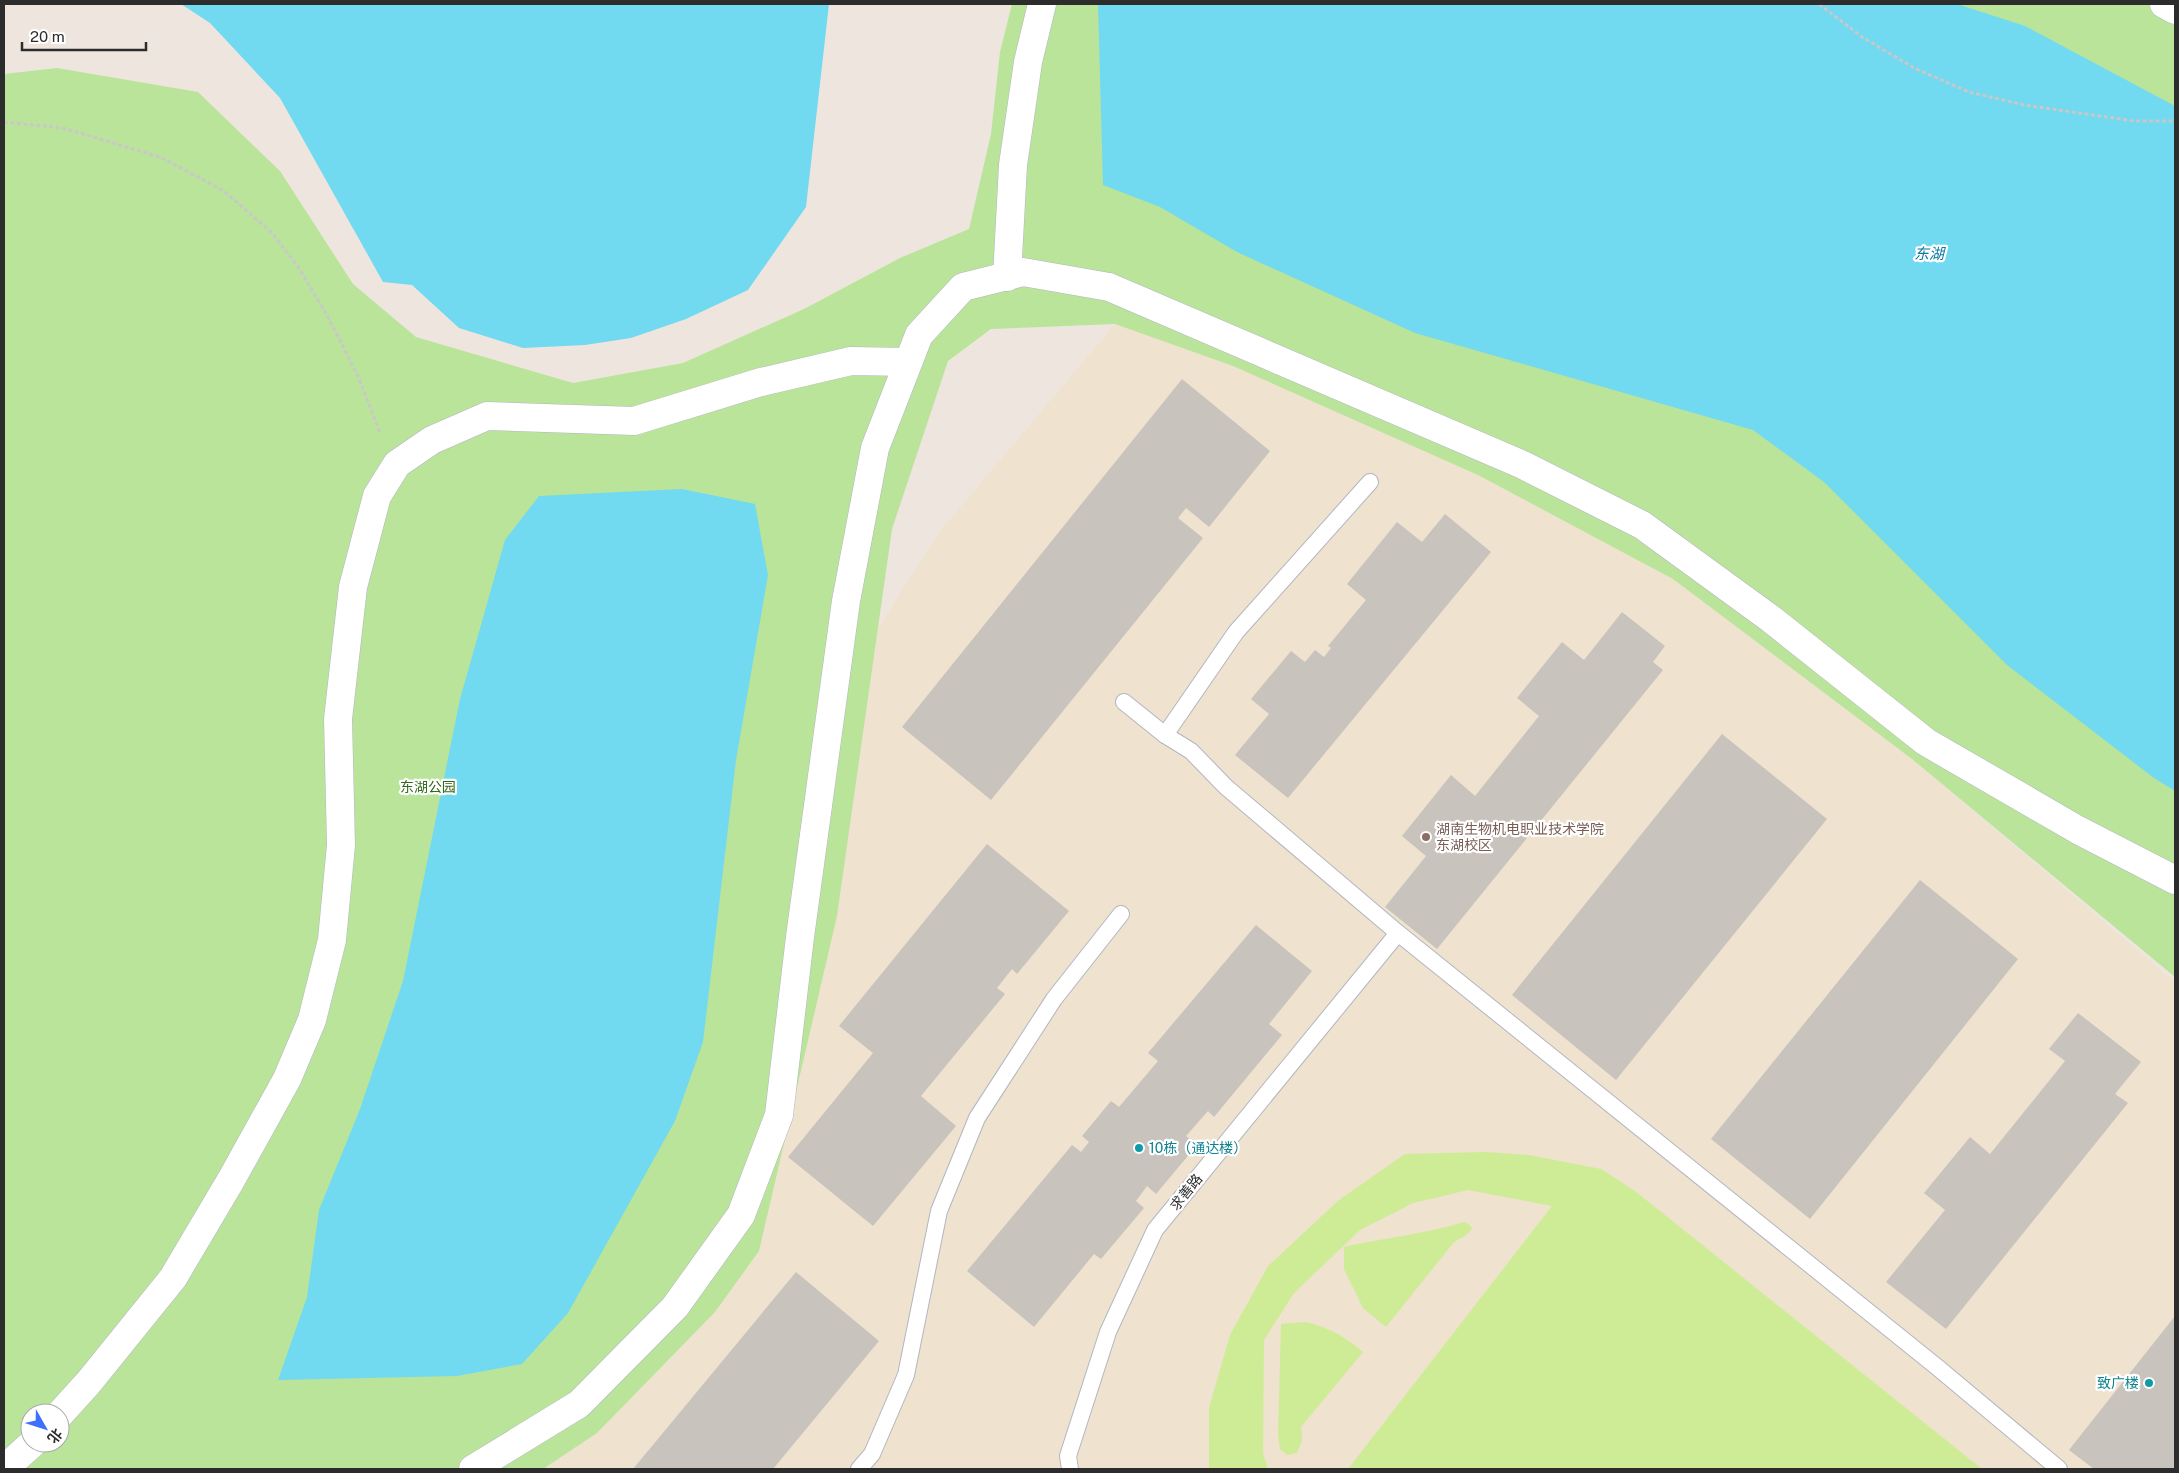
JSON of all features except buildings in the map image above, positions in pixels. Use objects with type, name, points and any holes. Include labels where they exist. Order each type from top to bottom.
[{"type":"street","points":[[1006,277],[1013,165],[1028,62],[1042,4]]},
{"type":"street","points":[[2164,4],[2175,10]]},
{"type":"street","points":[[473,1469],[579,1404],[675,1307],[740,1215],[779,1116],[801,927],[846,601],[875,448],[919,335],[964,288],[1023,272],[1109,287],[1523,465],[1642,525],[1771,619],[1926,742],[2078,830],[2175,880]]},
{"type":"street","points":[[70,1403],[173,1278],[231,1180],[287,1078],[312,1020],[332,940],[342,845],[338,719],[353,587],[377,496],[398,464],[432,440],[487,416],[634,421],[761,382],[851,361],[908,362]]},
{"type":"street","points":[[4,1469],[22,1453]]},
{"type":"lane","points":[[1166,735],[1236,632],[1370,482]]},
{"type":"lane","points":[[1124,702],[1166,735],[1191,751],[1226,787],[1398,933],[1921,1354],[2060,1469]]},
{"type":"lane","points":[[859,1469],[872,1454],[906,1375],[939,1211],[977,1118],[1054,999],[1121,914]]},
{"type":"lane","name":"求善路","points":[[1070,1469],[1068,1456],[1108,1332],[1155,1230],[1398,933]]},
{"type":"path","points":[[1819,4],[1862,38],[1914,68],[1969,92],[2024,104],[2134,121],[2175,121]]},
{"type":"path","points":[[4,122],[63,128],[160,157],[224,191],[264,226],[299,268],[328,317],[358,376],[384,444],[398,464]]},
{"type":"shaded area","name":"湖南生物机电职业技术学院 东湖校区","points":[[1115,324],[1233,366],[1478,475],[1673,579],[1912,759],[2175,982],[2175,1469],[543,1469],[597,1433],[715,1312],[759,1251],[837,916],[878,628],[941,530]]},
{"type":"green space","name":"东湖公园","points":[[1012,4],[2175,4],[2175,977],[1912,759],[1673,579],[1478,475],[1233,366],[1115,324],[991,329],[948,361],[892,529],[837,916],[759,1251],[715,1312],[597,1433],[543,1469],[4,1469],[4,74],[57,68],[198,92],[280,171],[353,284],[416,337],[573,383],[683,363],[804,309],[900,258],[969,229],[991,134],[1000,52]]},
{"type":"green space","points":[[1485,1152],[1529,1155],[1601,1169],[1635,1191],[1982,1469],[1348,1469],[1552,1206],[1468,1190],[1413,1203],[1360,1230],[1294,1293],[1264,1340],[1263,1453],[1268,1469],[1209,1469],[1209,1408],[1230,1335],[1268,1266],[1339,1200],[1405,1154]]},
{"type":"green space","points":[[1464,1222],[1470,1225],[1472,1229],[1465,1236],[1454,1242],[1386,1327],[1363,1308],[1344,1269],[1344,1247],[1434,1230]]},
{"type":"green space","points":[[1306,1322],[1336,1333],[1363,1352],[1301,1427],[1302,1440],[1297,1453],[1287,1455],[1280,1449],[1278,1435],[1281,1324]]},
{"type":"water","points":[[181,4],[829,4],[806,207],[748,290],[686,319],[631,338],[585,345],[523,348],[459,328],[412,285],[383,282],[280,98],[210,23]]},
{"type":"water","name":"东湖","points":[[1098,4],[1957,4],[2025,26],[2175,106],[2175,791],[2154,778],[2007,665],[1824,482],[1753,430],[1415,333],[1237,252],[1160,207],[1103,185]]},
{"type":"water","points":[[682,489],[755,504],[768,575],[736,760],[703,1042],[675,1121],[568,1313],[522,1364],[457,1376],[278,1380],[307,1297],[319,1210],[360,1109],[403,981],[460,699],[505,540],[539,496]]},
{"type":"place","name":"湖南生物机电职业技术学院 东湖校区","points":[[1426,837]]},
{"type":"place","name":"10栋（通达楼）","points":[[1139,1148]]},
{"type":"place","name":"致广楼","points":[[2149,1383]]}]
